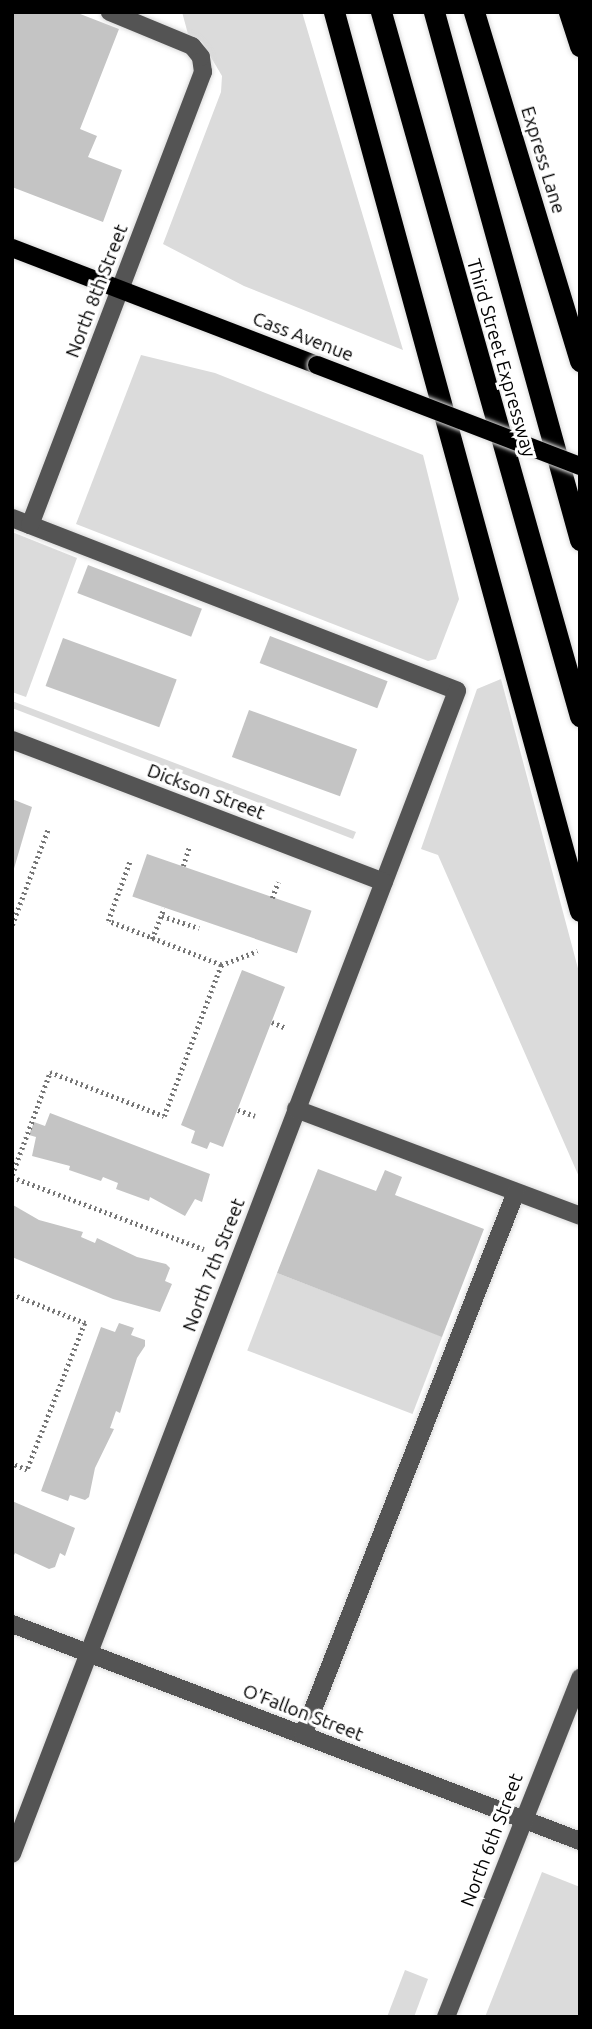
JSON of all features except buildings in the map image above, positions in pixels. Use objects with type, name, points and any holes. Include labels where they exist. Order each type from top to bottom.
[{"type":"highway","points":[[334,12],[580,911]]},
{"type":"highway","name":"Third Street Expressway","points":[[381,12],[580,716]]},
{"type":"highway","points":[[434,12],[580,540]]},
{"type":"highway","name":"Express Lane","points":[[474,12],[580,360]]},
{"type":"highway","points":[[569,12],[580,46]]},
{"type":"main road","name":"Cass Avenue","points":[[12,247],[580,466]]},
{"type":"street","name":"North 8th Street","points":[[30,525],[203,72],[201,57],[192,46],[110,12]]},
{"type":"street","points":[[12,518],[30,525]]},
{"type":"street","name":"North 7th Street","points":[[12,1854],[457,691],[30,525]]},
{"type":"street","name":"Dickson Street","points":[[12,740],[384,882]]},
{"type":"street","points":[[296,1108],[580,1216]]},
{"type":"street","points":[[303,1735],[516,1192]]},
{"type":"street","name":"O'Fallon Street","points":[[12,1625],[580,1841]]},
{"type":"street","name":"North 6th Street","points":[[446,2017],[580,1678]]},
{"type":"path","points":[[12,925],[48,828]]},
{"type":"path","points":[[183,866],[189,848]]},
{"type":"path","points":[[130,862],[108,921],[221,965],[257,951]]},
{"type":"path","points":[[272,898],[278,882]]},
{"type":"path","points":[[152,939],[164,908]]},
{"type":"path","points":[[162,916],[199,928]]},
{"type":"path","points":[[204,1249],[12,1176],[50,1072],[164,1116],[221,965]]},
{"type":"path","points":[[272,1022],[286,1028]]},
{"type":"path","points":[[238,1110],[254,1116]]},
{"type":"path","points":[[12,1293],[85,1323],[27,1470],[12,1464]]},
{"type":"shaded area","points":[[182,12],[302,12],[403,350],[244,286],[163,244],[221,92],[222,76],[202,42],[188,34]]},
{"type":"shaded area","points":[[141,355],[215,373],[423,455],[459,599],[436,659],[428,661],[76,524]]},
{"type":"shaded area","points":[[12,532],[77,558],[26,697],[12,692]]},
{"type":"shaded area","points":[[501,679],[580,976],[580,1179],[438,855],[421,849],[477,689]]},
{"type":"shaded area","points":[[12,701],[356,832],[353,839],[12,708]]},
{"type":"shaded area","points":[[277,1273],[442,1336],[412,1414],[247,1350]]},
{"type":"shaded area","points":[[542,1872],[580,1887],[580,2017],[485,2017]]},
{"type":"shaded area","points":[[405,1970],[428,1979],[414,2017],[387,2017]]}]
